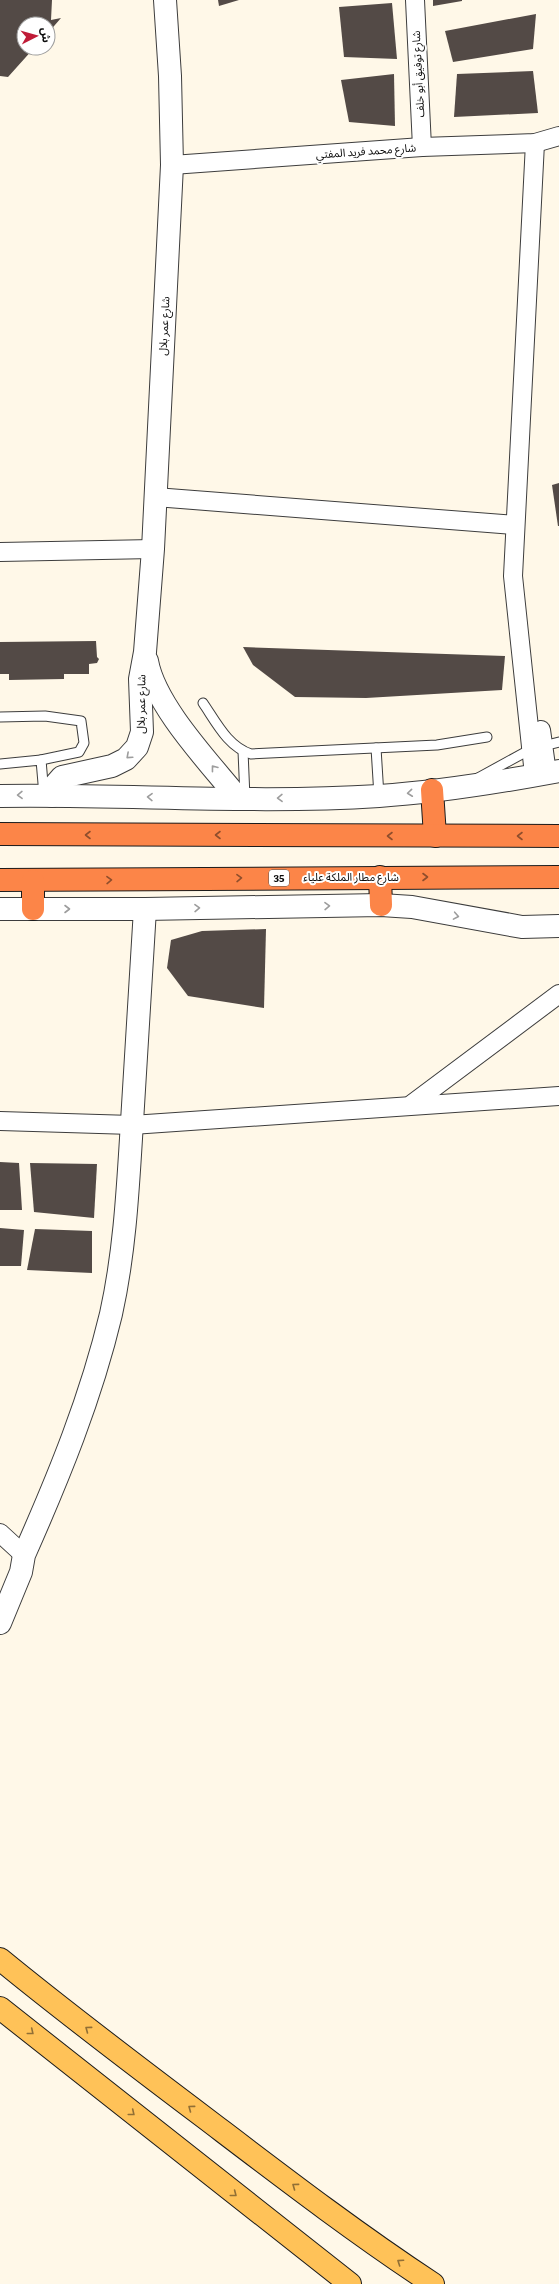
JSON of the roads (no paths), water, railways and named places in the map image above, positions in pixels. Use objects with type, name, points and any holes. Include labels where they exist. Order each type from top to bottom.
[{"type":"highway","points":[[432,790],[435,836]]},
{"type":"highway","points":[[0,834],[559,836]]},
{"type":"highway","points":[[380,877],[381,905]]},
{"type":"highway","name":"شارع مطار الملكة علياء","points":[[0,880],[559,877]]},
{"type":"highway","points":[[32,909],[33,881]]},
{"type":"main road","points":[[0,1959],[51,2002],[280,2175],[383,2251],[433,2284]]},
{"type":"main road","points":[[0,2008],[350,2284]]},
{"type":"street","name":"شارع عمر بلال","points":[[48,796],[62,777],[119,763],[126,759],[137,747],[142,732],[140,679],[145,652],[153,550],[172,165],[170,76],[165,0]]},
{"type":"street","name":"شارع توفيق أبو خلف","points":[[415,0],[422,147]]},
{"type":"street","name":"شارع محمد فريد المفتي","points":[[172,165],[422,147],[535,143],[559,136]]},
{"type":"street","points":[[0,796],[241,798],[379,796],[463,786],[547,773],[544,746],[513,576],[535,143]]},
{"type":"street","points":[[155,497],[515,525]]},
{"type":"street","points":[[0,552],[153,550]]},
{"type":"street","name":"شارع عمر بلال","points":[[145,652],[151,678],[164,704],[241,798]]},
{"type":"street","points":[[0,909],[146,909],[381,905],[412,907],[522,927],[559,926]]},
{"type":"street","points":[[0,1623],[21,1572],[24,1555],[78,1427],[96,1370],[111,1313],[122,1255],[128,1196],[146,909]]},
{"type":"street","points":[[412,1104],[559,994]]},
{"type":"street","points":[[0,1121],[132,1125],[412,1104],[559,1096]]},
{"type":"street","points":[[0,1532],[24,1555]]},
{"type":"street","points":[[0,1586],[12,1567],[24,1555]]},
{"type":"lane","points":[[203,704],[232,743],[242,751],[260,754],[454,744],[487,737]]},
{"type":"lane","points":[[0,717],[45,716],[80,719],[84,743],[79,752],[41,760],[0,764]]},
{"type":"lane","points":[[463,786],[544,746]]},
{"type":"lane","points":[[376,748],[379,796]]},
{"type":"lane","points":[[241,798],[242,751]]},
{"type":"lane","points":[[41,760],[48,796]]}]
